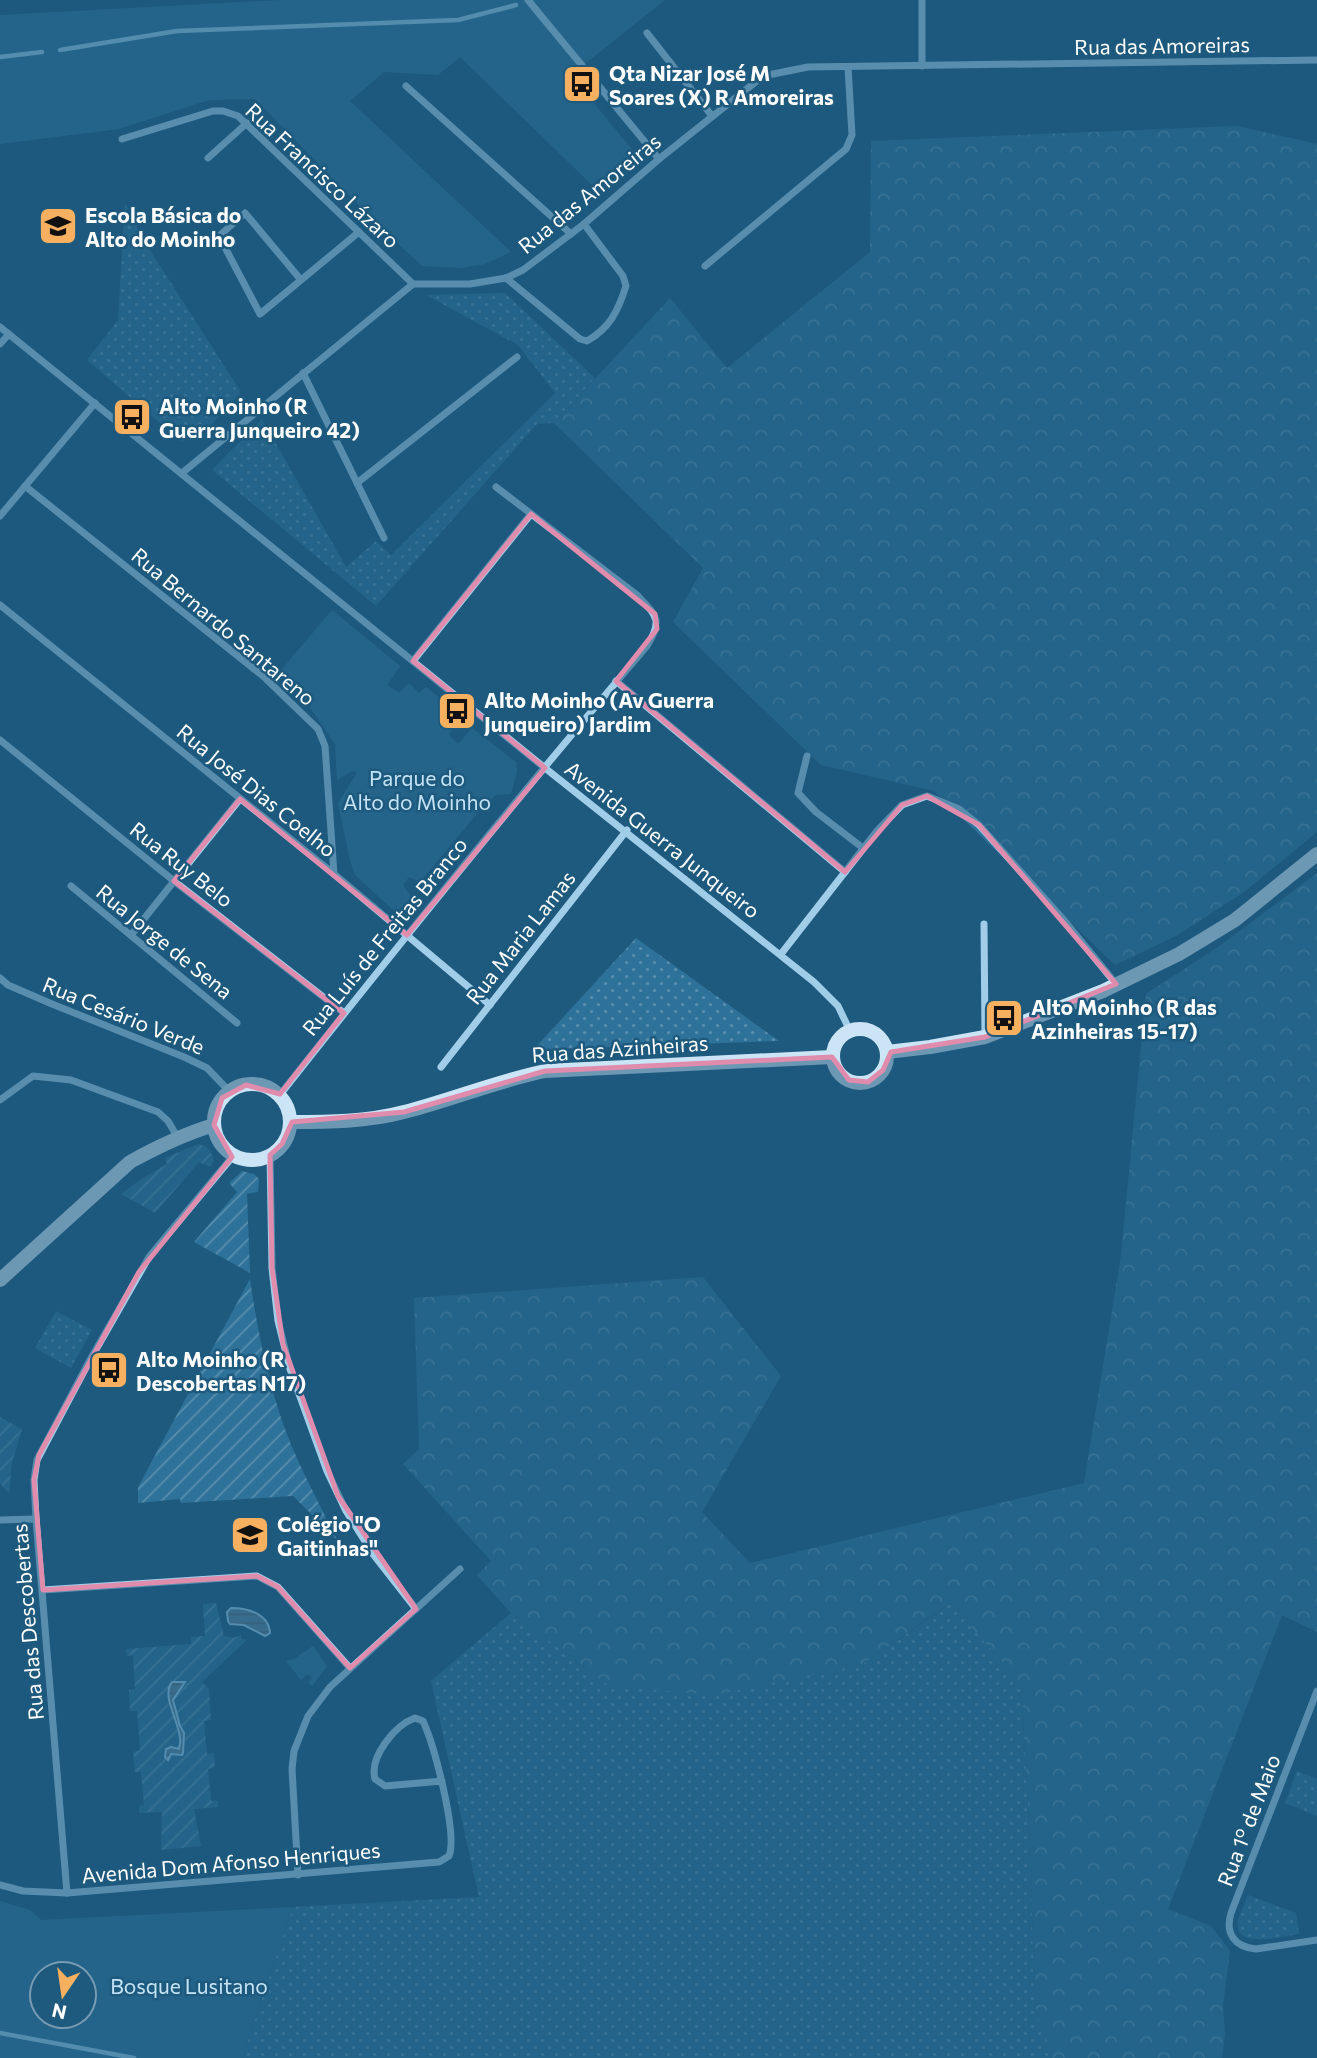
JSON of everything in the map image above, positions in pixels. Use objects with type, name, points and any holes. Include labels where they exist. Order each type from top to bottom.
[{"type":"street","points":[[528,0],[659,159]]},
{"type":"street","points":[[922,0],[922,66]]},
{"type":"street","points":[[647,33],[712,116]]},
{"type":"street","name":"Rua das Amoreiras","points":[[412,284],[470,284],[506,278],[523,270],[584,224],[659,159],[763,76],[808,67],[1317,60]]},
{"type":"street","points":[[705,266],[846,149],[852,135],[848,67]]},
{"type":"street","points":[[406,86],[570,234]]},
{"type":"street","name":"Rua Francisco Lázaro","points":[[122,139],[213,111],[233,114],[247,123],[412,284]]},
{"type":"street","points":[[208,158],[247,123]]},
{"type":"street","points":[[301,280],[245,214],[219,236],[260,314],[359,232]]},
{"type":"street","points":[[506,278],[580,339],[587,341],[600,334],[613,321],[626,286],[623,276],[584,224]]},
{"type":"street","points":[[181,473],[412,284]]},
{"type":"street","name":"Avenida Guerra Junqueiro","points":[[0,327],[545,768],[781,954],[838,1006],[850,1031]]},
{"type":"street","points":[[0,344],[9,334]]},
{"type":"street","points":[[357,483],[517,357]]},
{"type":"street","points":[[303,373],[384,538]]},
{"type":"street","points":[[0,516],[95,403]]},
{"type":"street","name":"Rua Bernardo Santareno","points":[[25,486],[263,676],[318,729],[325,746],[334,874]]},
{"type":"street","name":"Rua Luís de Freitas Branco","points":[[279,1096],[407,935],[647,646],[657,629],[654,614],[637,596],[496,488]]},
{"type":"street","points":[[413,660],[531,514]]},
{"type":"street","name":"Rua José Dias Coelho","points":[[1,607],[334,874],[490,1005]]},
{"type":"street","points":[[616,681],[845,872]]},
{"type":"street","name":"Rua Ruy Belo","points":[[0,740],[174,881],[344,1013]]},
{"type":"street","points":[[807,756],[798,793],[816,812],[863,848]]},
{"type":"street","points":[[781,954],[877,831],[902,805],[927,796],[959,809],[979,825],[1063,919],[1116,984]]},
{"type":"street","points":[[131,935],[240,799]]},
{"type":"street","name":"Rua Maria Lamas","points":[[441,1067],[626,830]]},
{"type":"street","points":[[887,1052],[985,1037],[1116,984],[1179,954],[1235,920],[1317,854]]},
{"type":"street","name":"Rua Jorge de Sena","points":[[71,886],[237,1023]]},
{"type":"street","points":[[984,924],[985,1037]]},
{"type":"street","name":"Rua Cesário Verde","points":[[0,978],[8,985],[207,1068],[229,1091]]},
{"type":"street","points":[[869,1030],[884,1042],[887,1052],[883,1070],[877,1077],[858,1083],[841,1075],[832,1057],[837,1041],[850,1031],[869,1030]]},
{"type":"street","name":"Rua das Azinheiras","points":[[290,1122],[341,1121],[404,1112],[508,1079],[545,1071],[832,1057]]},
{"type":"street","points":[[0,1100],[33,1076],[71,1080],[158,1112],[168,1121],[178,1138]]},
{"type":"street","points":[[255,1084],[264,1086],[279,1096],[290,1122],[282,1144],[270,1155],[252,1160],[234,1155],[220,1143],[214,1125],[217,1106],[229,1091],[255,1084]]},
{"type":"street","points":[[0,1280],[130,1162],[178,1138],[214,1125]]},
{"type":"street","name":"Rua das Descobertas","points":[[66,1893],[36,1519],[34,1479],[37,1460],[149,1257],[234,1155]]},
{"type":"street","points":[[270,1155],[272,1268],[280,1333],[290,1369],[327,1471],[346,1511],[373,1554],[416,1609]]},
{"type":"street","points":[[0,1520],[36,1519]]},
{"type":"street","points":[[298,1875],[291,1785],[294,1751],[304,1724],[313,1709],[350,1668],[460,1569]]},
{"type":"street","points":[[43,1590],[257,1576],[274,1584],[350,1668]]},
{"type":"street","name":"Rua 1º de Maio","points":[[1316,1940],[1247,1948],[1230,1934],[1229,1920],[1317,1692]]},
{"type":"street","points":[[415,1718],[425,1726],[442,1781],[385,1786],[375,1779],[374,1765],[398,1729],[415,1718]]},
{"type":"street","name":"Avenida Dom Afonso Henriques","points":[[0,1885],[23,1891],[66,1893],[439,1863],[449,1856],[453,1843],[442,1781]]},
{"type":"street","points":[[1316,1940],[1317,1950]]},
{"type":"highlighted area","points":[[531,514],[655,614],[657,629],[616,681],[845,872],[902,805],[927,796],[979,825],[1116,984],[985,1037],[891,1052],[883,1070],[868,1082],[849,1080],[832,1057],[545,1071],[404,1112],[292,1122],[282,1144],[270,1155],[272,1268],[283,1344],[338,1496],[416,1609],[350,1668],[278,1587],[257,1576],[43,1590],[34,1480],[39,1455],[139,1272],[232,1157],[214,1125],[222,1098],[246,1085],[280,1094],[344,1013],[174,881],[240,799],[407,935],[545,768],[413,661]]},
{"type":"green space","points":[[280,0],[665,0],[571,75],[639,158],[595,188],[460,57],[438,75],[384,72],[350,101],[511,252],[485,264],[461,268],[422,266],[380,227],[255,99],[209,100],[119,129],[0,144],[0,15]]},
{"type":"green space","points":[[1237,126],[1317,144],[1317,832],[1244,892],[1176,936],[1115,965],[934,791],[821,765],[673,622],[703,568],[554,423],[670,298],[727,368],[870,252],[871,141]]},
{"type":"green space","points":[[125,203],[146,244],[241,392],[208,428],[182,442],[87,360],[118,320]]},
{"type":"green space","points":[[505,293],[595,378],[554,423],[537,424],[376,606],[212,470],[262,419],[346,567],[376,541],[391,555],[555,393],[518,345],[426,295]]},
{"type":"green space","name":"Parque do Alto do Moinho","points":[[332,610],[400,666],[387,685],[399,693],[409,683],[419,693],[426,687],[442,700],[441,709],[447,715],[455,712],[459,717],[449,735],[458,744],[472,728],[516,762],[517,771],[511,794],[496,795],[484,805],[420,882],[409,877],[403,885],[412,898],[404,909],[393,910],[355,875],[338,803],[357,773],[352,771],[337,780],[335,744],[302,696],[277,675]]},
{"type":"green space","points":[[1267,847],[1270,852],[1220,888],[1215,886]]},
{"type":"green space","points":[[1317,873],[1317,1632],[1282,1615],[1168,1909],[1211,1926],[1230,1951],[1223,2005],[1225,2034],[1222,2058],[1051,2058],[1034,2003],[1031,1860],[1021,1684],[950,1603],[863,1664],[714,1695],[610,1686],[511,1613],[477,1575],[491,1561],[403,1464],[419,1449],[414,1298],[703,1277],[781,1376],[702,1512],[750,1563],[1084,1483],[1121,1255],[1146,994],[1218,947]]},
{"type":"green space","points":[[636,938],[779,1041],[533,1050]]},
{"type":"green space","points":[[198,1144],[209,1149],[214,1161],[210,1167],[199,1162],[155,1213],[121,1194],[167,1164],[165,1158]]},
{"type":"green space","points":[[242,1171],[254,1174],[259,1179],[258,1192],[247,1194],[250,1273],[194,1242],[237,1192],[229,1183]]},
{"type":"green space","points":[[250,1279],[261,1343],[277,1406],[292,1447],[337,1540],[293,1496],[181,1503],[180,1499],[138,1503],[138,1487]]},
{"type":"green space","points":[[56,1311],[92,1330],[71,1368],[35,1348]]},
{"type":"green space","points":[[0,1417],[22,1429],[12,1463],[9,1494],[0,1483]]},
{"type":"green space","points":[[216,1603],[224,1636],[233,1638],[241,1635],[241,1639],[247,1640],[202,1682],[209,1689],[211,1720],[204,1721],[207,1754],[214,1753],[215,1767],[208,1769],[211,1801],[218,1801],[218,1807],[194,1809],[201,1846],[161,1850],[162,1812],[139,1813],[139,1806],[144,1805],[141,1772],[135,1772],[133,1752],[140,1750],[137,1711],[130,1711],[129,1690],[135,1689],[133,1655],[127,1656],[126,1649],[191,1644],[191,1637],[205,1636],[203,1604]]},
{"type":"green space","points":[[951,1603],[1021,1684],[1031,1860],[1034,2003],[1051,2058],[242,2058],[293,1907],[479,1897],[431,1681],[511,1613],[610,1686],[863,1664]]},
{"type":"green space","points":[[313,1646],[327,1666],[312,1686],[308,1682],[312,1678],[308,1674],[301,1680],[286,1661],[294,1659]]},
{"type":"green space","points":[[1297,1771],[1317,1779],[1317,1816],[1285,1803]]},
{"type":"green space","points":[[1248,1895],[1296,1913],[1299,1934],[1261,1939],[1243,1936],[1238,1921]]},
{"type":"green space","name":"Bosque Lusitano","points":[[0,1901],[30,1910],[41,1920],[293,1907],[242,2058],[0,2058]]},
{"type":"shaded area","points":[[231,1608],[256,1613],[266,1621],[270,1633],[265,1636],[244,1625],[230,1624],[227,1612]]},
{"type":"shaded area","points":[[172,1682],[185,1682],[173,1700],[184,1733],[183,1753],[171,1754],[168,1760],[165,1757],[166,1749],[179,1749],[180,1741],[170,1705],[169,1689]]},
{"type":"waterway","points":[[60,50],[177,31],[458,20],[516,5]]},
{"type":"waterway","points":[[0,57],[42,52]]},
{"type":"waterway","points":[[0,2033],[134,2058]]},
{"type":"place","name":"Qta Nizar José M Soares (X) R Amoreiras","points":[[582,84]]},
{"type":"place","name":"Escola Básica do Alto do Moinho","points":[[58,226]]},
{"type":"place","name":"Alto Moinho (R Guerra Junqueiro 42)","points":[[132,417]]},
{"type":"place","name":"Alto Moinho (Av Guerra Junqueiro) Jardim","points":[[457,711]]},
{"type":"place","name":"Alto Moinho (R das Azinheiras 15-17)","points":[[1004,1018]]},
{"type":"place","name":"Alto Moinho (R Descobertas N17)","points":[[109,1370]]},
{"type":"place","name":"Colégio \"O Gaitinhas\"","points":[[250,1535]]}]
